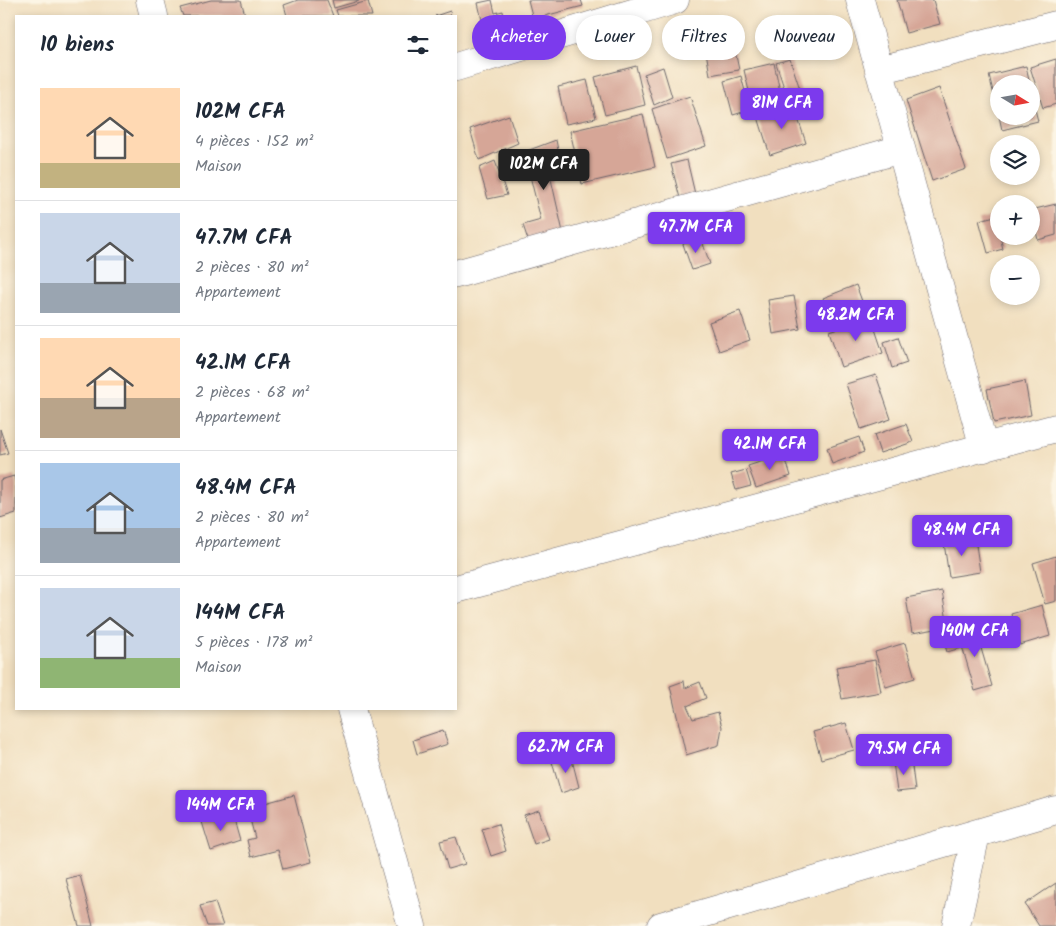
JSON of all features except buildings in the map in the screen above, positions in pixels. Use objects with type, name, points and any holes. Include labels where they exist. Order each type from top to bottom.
[{"type":"street","points":[[150,0],[154,15]]},
{"type":"street","points":[[457,67],[675,0]]},
{"type":"street","points":[[860,0],[984,448]]},
{"type":"street","points":[[879,70],[1056,25]]},
{"type":"street","points":[[457,274],[901,149]]},
{"type":"street","points":[[457,589],[1056,428]]},
{"type":"street","points":[[351,710],[412,926]]},
{"type":"street","points":[[670,925],[1056,810]]},
{"type":"street","points":[[956,926],[976,834]]}]
